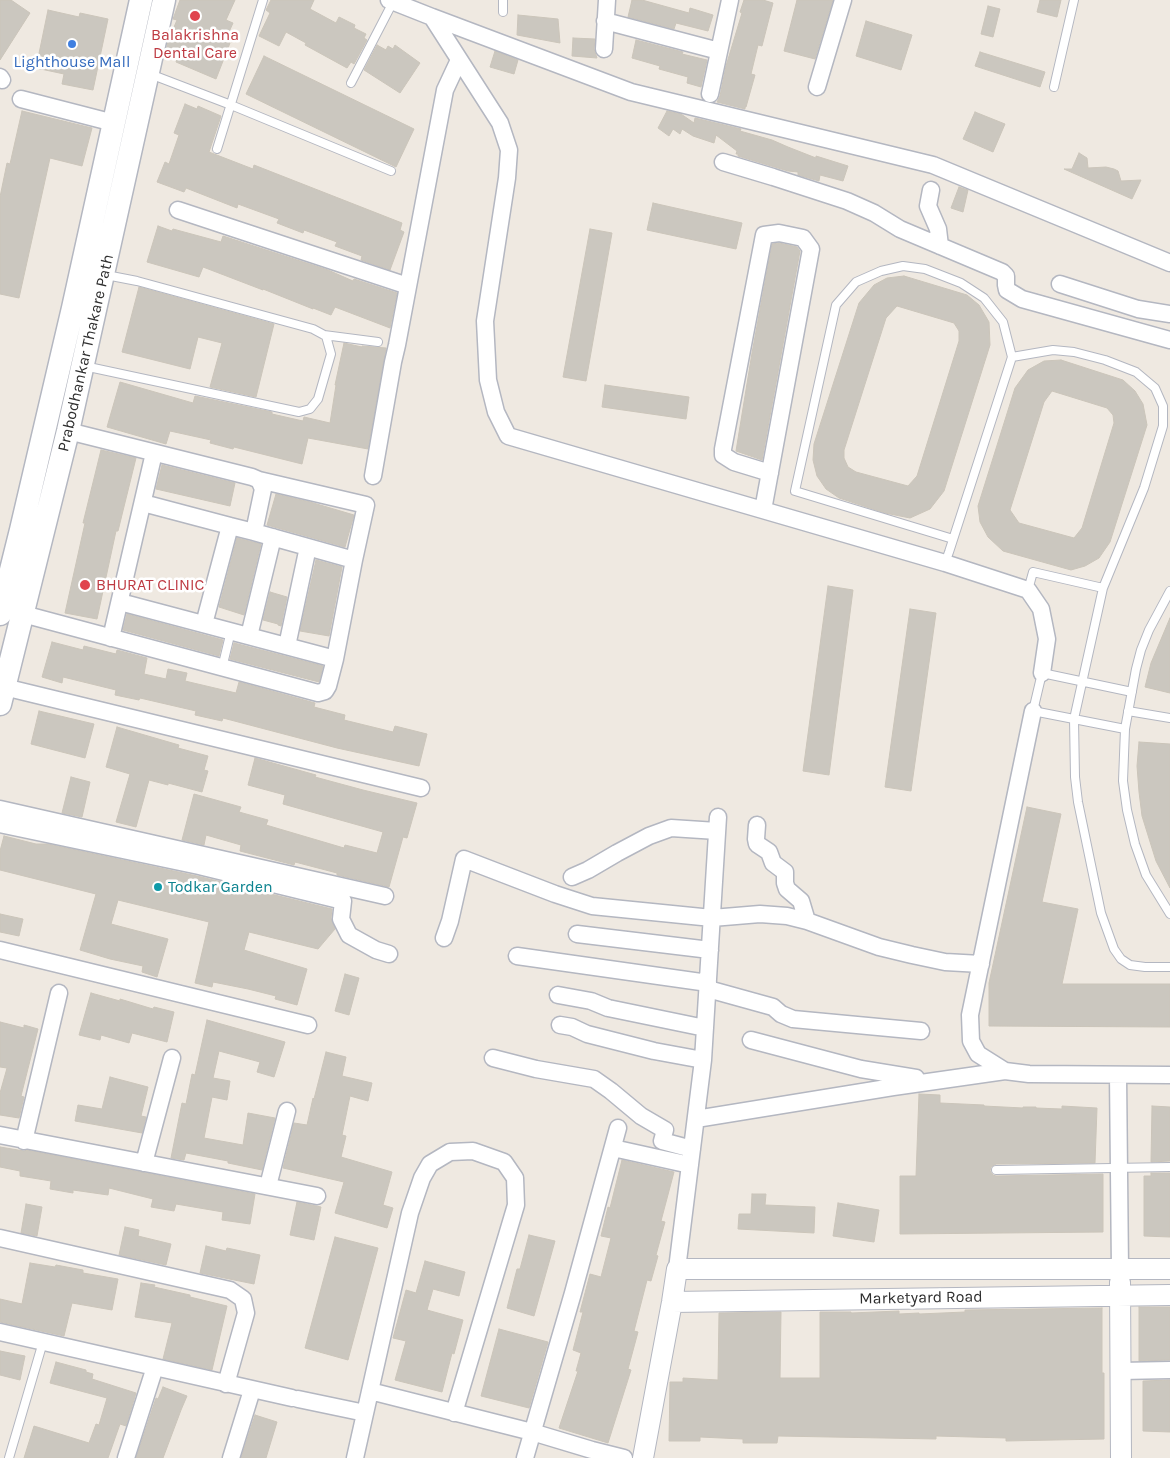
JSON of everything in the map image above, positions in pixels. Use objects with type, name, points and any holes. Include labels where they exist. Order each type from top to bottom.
[{"type":"main road","name":"Prabodhankar Thakare Path","points":[[0,614],[6,565],[21,530],[73,308],[141,0]]},
{"type":"main road","name":"Prabodhankar Thakare Path","points":[[2,696],[68,431],[164,0]]},
{"type":"street","points":[[604,49],[606,0]]},
{"type":"street","points":[[710,94],[730,0]]},
{"type":"street","points":[[817,87],[843,0]]},
{"type":"street","points":[[391,1],[631,92],[933,165],[1170,263]]},
{"type":"street","points":[[432,17],[500,123],[509,150],[507,178],[485,321],[488,380],[496,412],[508,436],[945,563],[1028,590],[1041,609],[1047,639],[1042,673]]},
{"type":"street","points":[[605,21],[719,51]]},
{"type":"street","points":[[373,476],[445,90],[459,60]]},
{"type":"street","points":[[21,99],[114,122]]},
{"type":"street","points":[[723,162],[847,201],[874,212],[900,229],[1002,272],[1006,276],[1007,290],[1022,299],[1170,340]]},
{"type":"street","points":[[931,190],[928,206],[938,229],[940,246]]},
{"type":"street","points":[[178,210],[408,286]]},
{"type":"street","points":[[763,510],[770,473],[812,248],[803,238],[779,233],[764,235],[723,449],[723,455],[734,462],[770,473]]},
{"type":"street","points":[[1060,284],[1138,309],[1170,314]]},
{"type":"street","points":[[23,614],[318,693],[324,691],[328,686],[335,659],[366,505],[259,480],[68,431]]},
{"type":"street","points":[[111,638],[154,453]]},
{"type":"street","points":[[254,532],[263,489],[259,480]]},
{"type":"street","points":[[143,502],[354,560]]},
{"type":"street","points":[[204,624],[230,526]]},
{"type":"street","points":[[21,530],[43,536]]},
{"type":"street","points":[[249,636],[273,537]]},
{"type":"street","points":[[287,646],[308,547]]},
{"type":"street","points":[[120,602],[335,659]]},
{"type":"street","points":[[2,696],[421,788]]},
{"type":"street","points":[[1005,1071],[978,1054],[971,1041],[970,1015],[1033,711]]},
{"type":"street","points":[[0,809],[386,896]]},
{"type":"street","points":[[0,824],[199,866],[343,901],[340,919],[349,935],[376,950],[389,954]]},
{"type":"street","points":[[572,876],[588,870],[617,852],[649,836],[671,828],[717,824],[703,1060],[672,1302],[643,1458]]},
{"type":"street","points":[[757,825],[757,844],[769,852],[773,863],[785,872],[787,889],[801,901],[807,921]]},
{"type":"street","points":[[444,938],[450,921],[464,859],[592,906],[712,918],[760,914],[787,916],[807,921],[879,947],[945,962],[981,964]]},
{"type":"street","points":[[577,934],[710,950]]},
{"type":"street","points":[[0,950],[308,1025]]},
{"type":"street","points":[[517,956],[708,986],[773,1007],[781,1014],[793,1019],[921,1031]]},
{"type":"street","points":[[24,1141],[59,993]]},
{"type":"street","points":[[558,995],[591,1001],[608,1008],[705,1028]]},
{"type":"street","points":[[560,1024],[587,1034],[654,1051],[703,1060]]},
{"type":"street","points":[[752,1040],[861,1069],[916,1078],[920,1083]]},
{"type":"street","points":[[144,1163],[172,1058]]},
{"type":"street","points":[[493,1058],[536,1069],[594,1079],[641,1116],[665,1130],[662,1141],[691,1157]]},
{"type":"street","points":[[696,1119],[1005,1071],[1029,1074],[1170,1075]]},
{"type":"street","points":[[1118,1075],[1121,1458]]},
{"type":"street","points":[[268,1186],[287,1111]]},
{"type":"street","points":[[525,1458],[618,1128]]},
{"type":"street","points":[[0,1135],[317,1196]]},
{"type":"street","points":[[613,1148],[691,1157]]},
{"type":"street","points":[[355,1458],[410,1212],[422,1178],[430,1164],[450,1152],[473,1152],[504,1162],[515,1178],[516,1205],[454,1412]]},
{"type":"street","points":[[0,1238],[230,1290],[242,1299],[246,1313],[226,1384]]},
{"type":"street","name":"Marketyard Road","points":[[676,1269],[1170,1269]]},
{"type":"street","name":"Marketyard Road","points":[[672,1302],[1170,1295]]},
{"type":"street","points":[[0,1332],[252,1390],[365,1413]]},
{"type":"street","points":[[126,1458],[155,1367]]},
{"type":"street","points":[[1120,1371],[1170,1370]]},
{"type":"street","points":[[231,1458],[252,1390]]},
{"type":"street","points":[[370,1391],[532,1432],[624,1458]]},
{"type":"lane","points":[[217,149],[263,0]]},
{"type":"lane","points":[[503,0],[503,12]]},
{"type":"lane","points":[[1054,87],[1074,0]]},
{"type":"lane","points":[[351,83],[391,1]]},
{"type":"lane","points":[[148,73],[391,171]]},
{"type":"lane","points":[[945,563],[953,539],[1012,358],[1002,322],[984,298],[962,283],[926,269],[903,266],[881,271],[856,282],[836,305],[795,491],[953,539]]},
{"type":"lane","points":[[104,274],[137,281],[313,329],[324,335],[378,342]]},
{"type":"lane","points":[[83,365],[299,412],[310,409],[318,399],[331,354],[326,336],[324,335]]},
{"type":"lane","points":[[1012,358],[1053,350],[1074,352],[1106,360],[1136,372],[1155,388],[1163,406],[1163,426],[1144,488],[1103,588],[1074,720],[1074,777],[1101,913],[1114,949],[1121,959],[1130,965],[1170,967]]},
{"type":"lane","points":[[1028,590],[1034,572],[1103,588]]},
{"type":"lane","points":[[1170,591],[1149,630],[1141,650],[1125,729],[1123,781],[1135,844],[1146,875],[1170,914]]},
{"type":"lane","points":[[222,668],[231,631]]},
{"type":"lane","points":[[1125,729],[1033,711],[1042,673],[1132,692]]},
{"type":"lane","points":[[1128,711],[1170,718]]},
{"type":"lane","points":[[996,1170],[1119,1167],[1170,1168]]},
{"type":"lane","points":[[9,1458],[43,1342]]},
{"type":"building","points":[[0,0],[11,0],[30,13],[0,60]]},
{"type":"building","points":[[180,0],[235,0],[226,20],[233,23],[225,41],[230,43],[216,79],[176,62],[178,56],[166,51],[177,20],[173,19]]},
{"type":"building","points":[[271,0],[314,0],[310,9],[336,23],[339,17],[355,25],[354,28],[366,34],[364,38],[367,40],[354,64],[351,62],[347,68],[305,45],[306,43],[286,32],[279,46],[259,36],[270,13],[266,10]]},
{"type":"building","points":[[632,0],[642,0],[689,13],[690,8],[713,15],[708,31],[676,23],[674,29],[628,17]]},
{"type":"building","points":[[744,0],[763,0],[773,3],[762,46],[758,45],[751,74],[755,75],[745,109],[717,102]]},
{"type":"building","points":[[797,0],[833,0],[815,59],[784,51]]},
{"type":"building","points":[[1040,0],[1061,0],[1057,17],[1037,12]]},
{"type":"building","points":[[988,6],[1000,9],[993,37],[981,34]]},
{"type":"building","name":"Lighthouse Mall","points":[[48,10],[79,17],[80,13],[108,19],[93,90],[62,84],[64,74],[36,68]]},
{"type":"building","points":[[518,15],[558,19],[560,43],[517,35]]},
{"type":"building","points":[[866,21],[912,35],[901,70],[856,56]]},
{"type":"building","points":[[573,38],[595,39],[594,49],[597,58],[572,56]]},
{"type":"building","points":[[636,40],[707,60],[701,87],[687,83],[688,77],[659,69],[660,66],[632,58]]},
{"type":"building","points":[[377,45],[386,50],[388,46],[393,49],[395,45],[420,63],[400,93],[364,70]]},
{"type":"building","points":[[495,51],[518,60],[514,74],[490,67]]},
{"type":"building","points":[[980,52],[1045,72],[1040,87],[975,66]]},
{"type":"building","points":[[264,56],[414,129],[396,167],[246,94]]},
{"type":"building","points":[[185,104],[197,109],[198,106],[221,116],[209,152],[253,169],[254,165],[402,223],[400,230],[404,232],[390,270],[361,260],[362,256],[335,246],[337,242],[304,230],[303,233],[277,223],[279,219],[238,204],[237,208],[186,188],[184,192],[157,182],[165,162],[169,164],[179,135],[174,133]]},
{"type":"building","points":[[22,111],[92,128],[82,166],[50,158],[19,298],[0,294],[0,197],[7,163],[10,164]]},
{"type":"building","points":[[667,111],[681,114],[694,123],[695,118],[741,129],[740,131],[772,140],[816,158],[816,156],[848,166],[843,181],[820,175],[819,181],[798,175],[798,172],[788,171],[738,156],[736,154],[737,151],[716,135],[714,143],[693,136],[682,129],[680,134],[673,129],[669,136],[658,128]]},
{"type":"building","points":[[975,112],[1005,124],[993,152],[963,139]]},
{"type":"building","points":[[1079,153],[1087,158],[1088,168],[1106,167],[1114,169],[1118,171],[1121,181],[1141,180],[1132,199],[1064,169],[1072,169]]},
{"type":"building","points":[[959,187],[968,190],[963,212],[951,208]]},
{"type":"building","points":[[653,203],[742,223],[736,249],[647,230]]},
{"type":"building","points":[[158,226],[221,242],[223,236],[328,270],[353,281],[354,279],[397,293],[390,328],[335,307],[331,315],[203,267],[199,277],[147,262]]},
{"type":"building","points":[[590,229],[612,233],[586,381],[563,377]]},
{"type":"building","points":[[779,243],[797,247],[800,251],[762,460],[736,451],[772,244]]},
{"type":"building","points":[[904,276],[967,295],[979,305],[989,322],[990,345],[944,491],[930,509],[910,518],[885,513],[839,498],[826,489],[817,476],[813,460],[814,444],[859,303],[874,285],[887,278]],"holes":[[[897,306],[954,323],[959,331],[959,341],[917,476],[908,486],[856,472],[848,467],[844,458],[844,450],[886,318]]]},
{"type":"building","points":[[139,287],[274,324],[256,397],[210,387],[222,343],[198,337],[190,369],[122,352]]},
{"type":"building","points":[[344,343],[362,347],[386,348],[368,449],[308,438],[302,464],[234,447],[233,449],[210,443],[211,440],[170,431],[166,444],[107,427],[120,382],[193,403],[195,396],[272,412],[272,414],[303,421],[304,417],[330,423],[335,385]]},
{"type":"building","points":[[1061,360],[1123,380],[1135,391],[1143,404],[1147,425],[1110,542],[1099,558],[1085,566],[1071,570],[1003,551],[988,537],[980,522],[978,506],[1015,388],[1028,370],[1044,361]],"holes":[[[1052,391],[1107,408],[1113,415],[1114,423],[1082,528],[1074,538],[1019,523],[1010,510],[1044,402]]]},
{"type":"building","points":[[605,385],[689,397],[686,419],[602,407]]},
{"type":"building","points":[[101,450],[136,458],[118,531],[116,531],[97,619],[65,613],[85,523],[83,523]]},
{"type":"building","points":[[162,465],[235,483],[230,506],[156,489]]},
{"type":"building","points":[[276,494],[354,515],[345,547],[267,525]]},
{"type":"building","points":[[237,538],[261,544],[244,615],[219,607]]},
{"type":"building","points":[[316,560],[342,567],[329,636],[300,631]]},
{"type":"building","points":[[828,586],[853,590],[829,775],[803,771]]},
{"type":"building","points":[[270,592],[287,597],[281,626],[263,620]]},
{"type":"building","points":[[910,609],[936,613],[911,791],[885,787]]},
{"type":"building","points":[[127,614],[223,640],[219,656],[123,630]]},
{"type":"building","points":[[1170,618],[1170,693],[1145,687],[1151,663]]},
{"type":"building","points":[[52,642],[83,650],[84,646],[116,654],[117,650],[147,658],[144,674],[166,679],[168,669],[187,673],[185,681],[236,693],[239,682],[315,703],[314,707],[345,715],[344,720],[393,732],[395,726],[427,734],[419,766],[337,748],[223,718],[222,721],[195,715],[196,711],[140,698],[139,700],[115,695],[116,690],[63,677],[62,683],[42,677]]},
{"type":"building","points":[[234,643],[323,666],[319,682],[230,659]]},
{"type":"building","points":[[39,711],[94,724],[85,758],[31,744]]},
{"type":"building","points":[[117,727],[179,745],[178,748],[208,756],[204,770],[208,771],[202,792],[149,780],[136,827],[116,822],[130,774],[106,767]]},
{"type":"building","points":[[1139,742],[1170,744],[1170,888],[1156,861],[1142,816],[1137,766]]},
{"type":"building","points":[[255,758],[316,775],[315,777],[417,803],[407,838],[403,837],[389,887],[337,875],[337,873],[295,862],[294,865],[240,851],[241,845],[206,835],[204,845],[182,840],[194,794],[241,807],[239,812],[268,820],[266,825],[344,848],[345,845],[377,853],[383,832],[283,804],[285,795],[248,785]]},
{"type":"building","points":[[71,777],[90,782],[82,817],[62,813]]},
{"type":"building","points":[[1027,807],[1061,814],[1042,902],[1078,909],[1062,984],[1170,984],[1170,1027],[989,1026],[989,983]]},
{"type":"building","name":"Todkar Garden","points":[[4,836],[197,876],[332,909],[331,918],[335,929],[318,949],[249,932],[244,950],[307,969],[297,1005],[275,999],[276,996],[248,989],[213,982],[212,987],[195,983],[209,922],[118,900],[111,924],[168,939],[157,977],[142,972],[143,966],[80,950],[96,894],[0,870],[0,851]]},
{"type":"building","points":[[0,914],[23,919],[19,936],[0,932]]},
{"type":"building","points":[[345,974],[359,978],[349,1015],[335,1011]]},
{"type":"building","points":[[91,993],[153,1009],[154,1007],[174,1012],[167,1042],[132,1033],[129,1043],[101,1035],[100,1040],[79,1035]]},
{"type":"building","points":[[207,1020],[285,1042],[274,1077],[257,1072],[260,1062],[219,1051],[213,1078],[230,1081],[227,1100],[212,1097],[204,1138],[243,1145],[248,1113],[275,1118],[262,1170],[186,1153],[184,1160],[171,1158],[182,1103],[186,1104],[192,1074],[195,1075]]},
{"type":"building","points":[[0,1022],[24,1028],[24,1025],[38,1029],[21,1096],[24,1097],[19,1118],[0,1115],[0,1093],[7,1068],[0,1067]]},
{"type":"building","points":[[326,1052],[346,1057],[342,1076],[372,1083],[368,1101],[350,1096],[342,1135],[346,1136],[341,1157],[392,1172],[383,1205],[393,1208],[387,1228],[335,1213],[344,1182],[283,1168],[294,1123],[307,1125]]},
{"type":"building","points":[[110,1077],[148,1087],[141,1116],[146,1117],[142,1133],[75,1121],[78,1105],[102,1109]]},
{"type":"building","points":[[919,1094],[940,1095],[940,1103],[1023,1108],[1062,1109],[1062,1106],[1097,1108],[1095,1163],[996,1164],[991,1167],[990,1171],[996,1176],[1103,1174],[1103,1232],[900,1234],[900,1176],[916,1176]]},
{"type":"building","points":[[1152,1106],[1170,1107],[1170,1161],[1151,1162]]},
{"type":"building","points":[[0,1147],[27,1150],[255,1194],[250,1224],[222,1220],[223,1212],[176,1204],[174,1211],[151,1207],[153,1199],[109,1188],[108,1195],[73,1190],[73,1193],[50,1189],[51,1181],[20,1176],[20,1171],[0,1167]]},
{"type":"building","points":[[622,1160],[674,1172],[661,1221],[665,1222],[656,1255],[658,1256],[651,1281],[647,1280],[634,1331],[638,1332],[628,1369],[631,1370],[608,1443],[559,1428],[578,1371],[576,1371],[581,1353],[573,1350],[590,1274],[601,1277],[611,1238],[601,1236]]},
{"type":"building","points":[[1151,1173],[1170,1173],[1170,1237],[1144,1236],[1144,1176],[1151,1176]]},
{"type":"building","points":[[752,1194],[766,1194],[765,1205],[815,1207],[814,1233],[738,1229],[739,1214],[751,1214]]},
{"type":"building","points":[[297,1202],[321,1207],[314,1240],[290,1235]]},
{"type":"building","points":[[838,1203],[879,1210],[874,1242],[833,1236]]},
{"type":"building","points":[[26,1204],[42,1207],[37,1236],[21,1233]]},
{"type":"building","points":[[125,1227],[139,1230],[138,1236],[171,1244],[166,1265],[119,1255]]},
{"type":"building","points":[[529,1235],[555,1241],[534,1316],[507,1308],[517,1269],[520,1269]]},
{"type":"building","points":[[335,1237],[378,1248],[348,1360],[305,1348]]},
{"type":"building","points":[[206,1246],[226,1251],[227,1248],[260,1255],[254,1284],[200,1273]]},
{"type":"building","points":[[425,1261],[465,1272],[459,1296],[433,1289],[427,1310],[463,1320],[442,1392],[395,1380],[406,1341],[393,1338],[406,1290],[416,1293]]},
{"type":"building","points":[[30,1263],[55,1267],[56,1265],[83,1270],[83,1273],[118,1279],[112,1310],[72,1303],[64,1336],[0,1322],[0,1299],[22,1304]]},
{"type":"building","points":[[141,1283],[155,1285],[154,1287],[227,1306],[212,1370],[163,1359],[172,1323],[135,1317]]},
{"type":"building","points":[[1139,1307],[1170,1307],[1170,1360],[1139,1361]]},
{"type":"building","points":[[1102,1308],[1104,1439],[1006,1441],[1006,1438],[936,1436],[936,1439],[778,1436],[777,1443],[743,1443],[743,1439],[700,1437],[700,1441],[669,1441],[670,1382],[683,1382],[683,1378],[718,1380],[719,1313],[781,1312],[780,1378],[820,1378],[820,1312],[899,1311],[899,1314],[919,1314],[965,1312],[965,1310]]},
{"type":"building","points":[[499,1329],[548,1342],[529,1408],[481,1396]]},
{"type":"building","points":[[0,1351],[25,1356],[20,1380],[0,1375]]},
{"type":"building","points":[[56,1362],[86,1370],[86,1372],[93,1374],[92,1379],[136,1393],[126,1426],[120,1424],[108,1458],[24,1458],[34,1426],[89,1443],[96,1424],[99,1425],[107,1398],[50,1383]]},
{"type":"building","points":[[1170,1380],[1170,1432],[1143,1431],[1143,1381]]},
{"type":"building","points":[[163,1387],[187,1396],[163,1458],[136,1458],[156,1398],[158,1399]]},
{"type":"building","points":[[255,1415],[277,1422],[266,1458],[241,1458]]},
{"type":"place","name":"Balakrishna Dental Care","points":[[195,16]]},
{"type":"place","name":"Lighthouse Mall","points":[[72,44]]},
{"type":"place","name":"BHURAT CLINIC","points":[[85,585]]},
{"type":"place","name":"Todkar Garden","points":[[158,887]]}]
